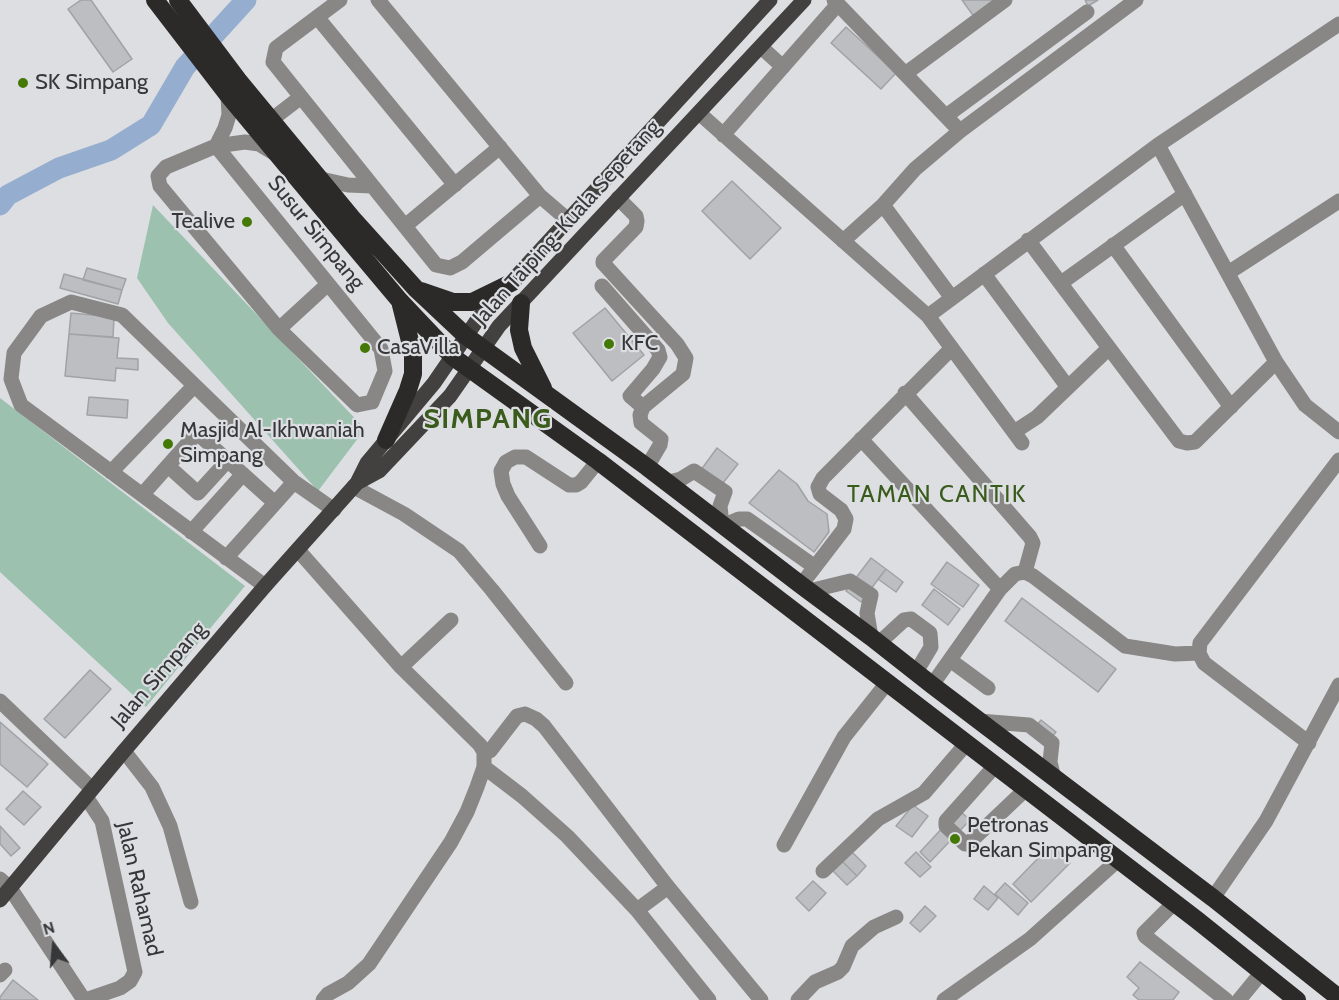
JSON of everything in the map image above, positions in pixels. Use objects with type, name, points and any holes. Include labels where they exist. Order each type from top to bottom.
[{"type":"highway","points":[[154,0],[180,33],[271,120],[416,289],[466,336],[647,467],[1212,898],[1339,998]]},
{"type":"highway","points":[[178,0],[195,22],[223,76],[228,95],[400,301],[453,357],[598,461],[1297,1000]]},
{"type":"highway","points":[[416,289],[453,302],[472,302],[513,282]]},
{"type":"highway","points":[[386,440],[413,374],[413,352],[400,301]]},
{"type":"highway","points":[[521,303],[519,330],[523,348],[546,393]]},
{"type":"highway","points":[[1090,839],[1100,841],[1108,839],[1112,835],[1113,828],[1110,820]]},
{"type":"highway","points":[[1145,881],[1139,868],[1139,862],[1146,857],[1159,858]]},
{"type":"main road","name":"Jalan Taiping-Kuala Sepetang","points":[[356,485],[367,463],[453,357],[480,316],[770,0]]},
{"type":"main road","name":"Jalan Taiping-Kuala Sepetang","points":[[356,485],[379,471],[450,396],[499,326],[804,0]]},
{"type":"main road","name":"Jalan Simpang","points":[[3,889],[89,793],[265,586],[356,485]]},
{"type":"street","points":[[340,0],[276,48],[273,62],[436,265],[450,268],[462,262],[540,196]]},
{"type":"street","points":[[378,0],[540,196],[568,220]]},
{"type":"street","points":[[906,74],[1005,0]]},
{"type":"street","points":[[843,241],[883,205],[915,169],[960,131],[1136,0]]},
{"type":"street","points":[[723,135],[836,2],[960,131]]},
{"type":"street","points":[[946,116],[1083,6],[1098,29]]},
{"type":"street","points":[[317,17],[455,185]]},
{"type":"street","points":[[928,316],[1158,145],[1339,24]]},
{"type":"street","points":[[761,47],[783,66]]},
{"type":"street","points":[[216,146],[229,115],[228,95]]},
{"type":"street","points":[[271,120],[302,97]]},
{"type":"street","points":[[699,113],[928,316],[1018,437],[1067,386],[1109,348]]},
{"type":"street","points":[[277,154],[259,144],[245,142],[216,146],[166,167],[158,176],[160,186],[279,329],[328,284]]},
{"type":"street","points":[[1158,145],[1276,362],[1305,405],[1339,432]]},
{"type":"street","name":"Susur Simpang","points":[[216,146],[381,349],[385,371],[372,402],[357,405],[279,329]]},
{"type":"street","points":[[405,226],[500,147]]},
{"type":"street","points":[[321,179],[348,185],[372,186]]},
{"type":"street","points":[[1060,283],[1185,194]]},
{"type":"street","points":[[618,198],[636,216],[636,227],[603,263],[677,344],[686,358],[683,374],[643,406],[640,415],[641,423],[661,439],[647,467]]},
{"type":"street","points":[[1228,273],[1339,201]]},
{"type":"street","points":[[883,205],[952,298]]},
{"type":"street","points":[[1028,240],[1179,441],[1195,442],[1276,362]]},
{"type":"street","points":[[1113,245],[1231,407]]},
{"type":"street","points":[[984,274],[1067,386]]},
{"type":"street","points":[[602,286],[658,350],[660,357],[653,369],[630,396],[643,406]]},
{"type":"street","points":[[265,586],[21,405],[11,379],[14,354],[40,316],[71,302],[122,315],[294,482],[333,510]]},
{"type":"street","points":[[805,588],[815,567],[844,529],[846,519],[841,510],[820,494],[818,487],[823,478],[952,348]]},
{"type":"street","points":[[111,472],[194,386]]},
{"type":"street","points":[[905,393],[1030,537],[1033,543],[1025,572]]},
{"type":"street","points":[[142,495],[197,433],[275,503]]},
{"type":"street","points":[[861,439],[1000,589]]},
{"type":"street","points":[[540,546],[508,496],[503,484],[501,471],[506,462],[515,457],[526,457],[569,485],[576,485],[598,461]]},
{"type":"street","points":[[168,466],[198,493],[228,460]]},
{"type":"street","points":[[1309,743],[1204,663],[1199,652],[1200,644],[1339,460]]},
{"type":"street","points":[[666,483],[681,479],[694,471],[725,492],[720,506],[724,527],[739,519],[747,519],[815,567]]},
{"type":"street","points":[[191,532],[243,474]]},
{"type":"street","points":[[226,558],[294,482]]},
{"type":"street","points":[[356,485],[459,551],[566,683]]},
{"type":"street","points":[[298,550],[401,667],[480,745],[484,760],[567,836],[637,910],[709,1000]]},
{"type":"street","points":[[932,685],[1000,589],[1015,574],[1025,572],[1125,646],[1175,654],[1199,652]]},
{"type":"street","points":[[805,588],[850,581],[871,595],[867,613],[875,640],[904,620],[911,619],[930,633],[931,648],[916,672]]},
{"type":"street","points":[[401,667],[451,620]]},
{"type":"street","points":[[950,660],[988,688]]},
{"type":"street","points":[[784,845],[844,737],[887,683]]},
{"type":"street","points":[[1212,898],[1266,821],[1339,685]]},
{"type":"street","points":[[0,701],[89,793]]},
{"type":"street","points":[[323,1000],[328,994],[348,983],[369,964],[451,842],[467,812],[484,760],[517,716],[525,714],[544,726],[668,886],[761,1000]]},
{"type":"street","points":[[979,721],[1015,726],[1029,725],[1052,743],[1050,762],[1054,778]]},
{"type":"street","points":[[823,871],[878,819],[924,793],[966,744]]},
{"type":"street","points":[[124,751],[152,787],[170,826],[191,902]]},
{"type":"street","points":[[995,766],[946,821],[946,826],[965,844],[970,842],[1026,789]]},
{"type":"street","name":"Jalan Rahamad","points":[[84,1000],[120,988],[130,981],[135,972],[102,821],[89,793]]},
{"type":"street","points":[[944,1000],[1030,939],[1118,860]]},
{"type":"street","points":[[637,910],[668,886]]},
{"type":"street","points":[[3,889],[84,1000]]},
{"type":"street","points":[[1173,903],[1144,933],[1146,939],[1226,1000]]},
{"type":"street","points":[[798,1000],[815,982],[838,972],[843,967],[852,946],[874,927],[896,917]]},
{"type":"street","points":[[1239,1000],[1262,972]]},
{"type":"green space","points":[[153,205],[365,429],[318,491],[168,323],[137,278]]},
{"type":"green space","points":[[0,398],[245,586],[146,707],[0,572]]},
{"type":"building","points":[[81,0],[91,0],[132,59],[113,72],[68,9]]},
{"type":"building","points":[[962,0],[999,0],[975,18]]},
{"type":"building","points":[[1085,0],[1098,0],[1088,6]]},
{"type":"building","points":[[846,27],[896,73],[881,89],[831,43]]},
{"type":"building","points":[[732,181],[781,228],[750,259],[702,211]]},
{"type":"building","points":[[87,268],[126,279],[122,290],[83,280]]},
{"type":"building","points":[[64,274],[122,290],[118,304],[60,288]]},
{"type":"building","name":"KFC","points":[[605,308],[644,355],[612,381],[573,333]]},
{"type":"building","points":[[71,313],[114,317],[113,337],[69,334]]},
{"type":"building","points":[[69,334],[119,338],[117,358],[138,359],[138,370],[116,368],[115,381],[65,376]]},
{"type":"building","points":[[89,397],[128,400],[127,418],[87,415]]},
{"type":"building","points":[[717,448],[738,464],[715,493],[695,478]]},
{"type":"building","points":[[779,470],[797,484],[808,501],[827,514],[829,532],[814,552],[749,503]]},
{"type":"building","points":[[871,558],[886,569],[861,602],[846,591]]},
{"type":"building","points":[[947,562],[979,585],[963,607],[931,584]]},
{"type":"building","points":[[886,569],[903,582],[896,592],[878,579]]},
{"type":"building","points":[[934,589],[960,609],[948,625],[922,605]]},
{"type":"building","points":[[1022,598],[1116,669],[1098,692],[1005,621]]},
{"type":"building","points":[[90,670],[111,689],[65,738],[44,719]]},
{"type":"building","points":[[1041,720],[1056,732],[1045,745],[1030,734]]},
{"type":"building","points":[[0,722],[48,764],[27,787],[0,764]]},
{"type":"building","points":[[23,791],[41,807],[24,825],[6,809]]},
{"type":"building","points":[[913,805],[928,816],[912,837],[896,826]]},
{"type":"building","points":[[959,810],[970,820],[930,862],[920,852]]},
{"type":"building","points":[[0,826],[20,848],[11,856],[0,844]]},
{"type":"building","points":[[1051,845],[1070,863],[1031,902],[1013,884]]},
{"type":"building","points":[[852,852],[866,866],[857,876],[842,861]]},
{"type":"building","points":[[916,852],[931,867],[920,877],[905,863]]},
{"type":"building","points":[[842,861],[857,876],[847,885],[833,871]]},
{"type":"building","points":[[813,881],[826,893],[809,911],[796,898]]},
{"type":"building","points":[[1005,883],[1028,903],[1018,915],[995,894]]},
{"type":"building","points":[[984,886],[998,898],[988,910],[974,899]]},
{"type":"building","points":[[925,906],[936,916],[920,932],[910,923]]},
{"type":"building","points":[[1140,962],[1179,992],[1173,1000],[1139,1000],[1133,995],[1139,988],[1127,977]]},
{"type":"building","points":[[13,980],[38,1000],[0,1000]]},
{"type":"waterway","points":[[0,205],[8,195],[59,168],[111,150],[151,125],[185,67],[246,0]]},
{"type":"place","name":"SK Simpang","points":[[23,83]]},
{"type":"place","name":"Tealive","points":[[247,222]]},
{"type":"place","name":"KFC","points":[[609,344]]},
{"type":"place","name":"CasaVilla","points":[[365,348]]},
{"type":"place","name":"Masjid Al-Ikhwaniah Simpang","points":[[168,444]]},
{"type":"place","name":"Petronas Pekan Simpang","points":[[955,839]]},
{"type":"district","name":"SIMPANG","points":[[488,420]]},
{"type":"district","name":"TAMAN CANTIK","points":[[937,495]]}]
